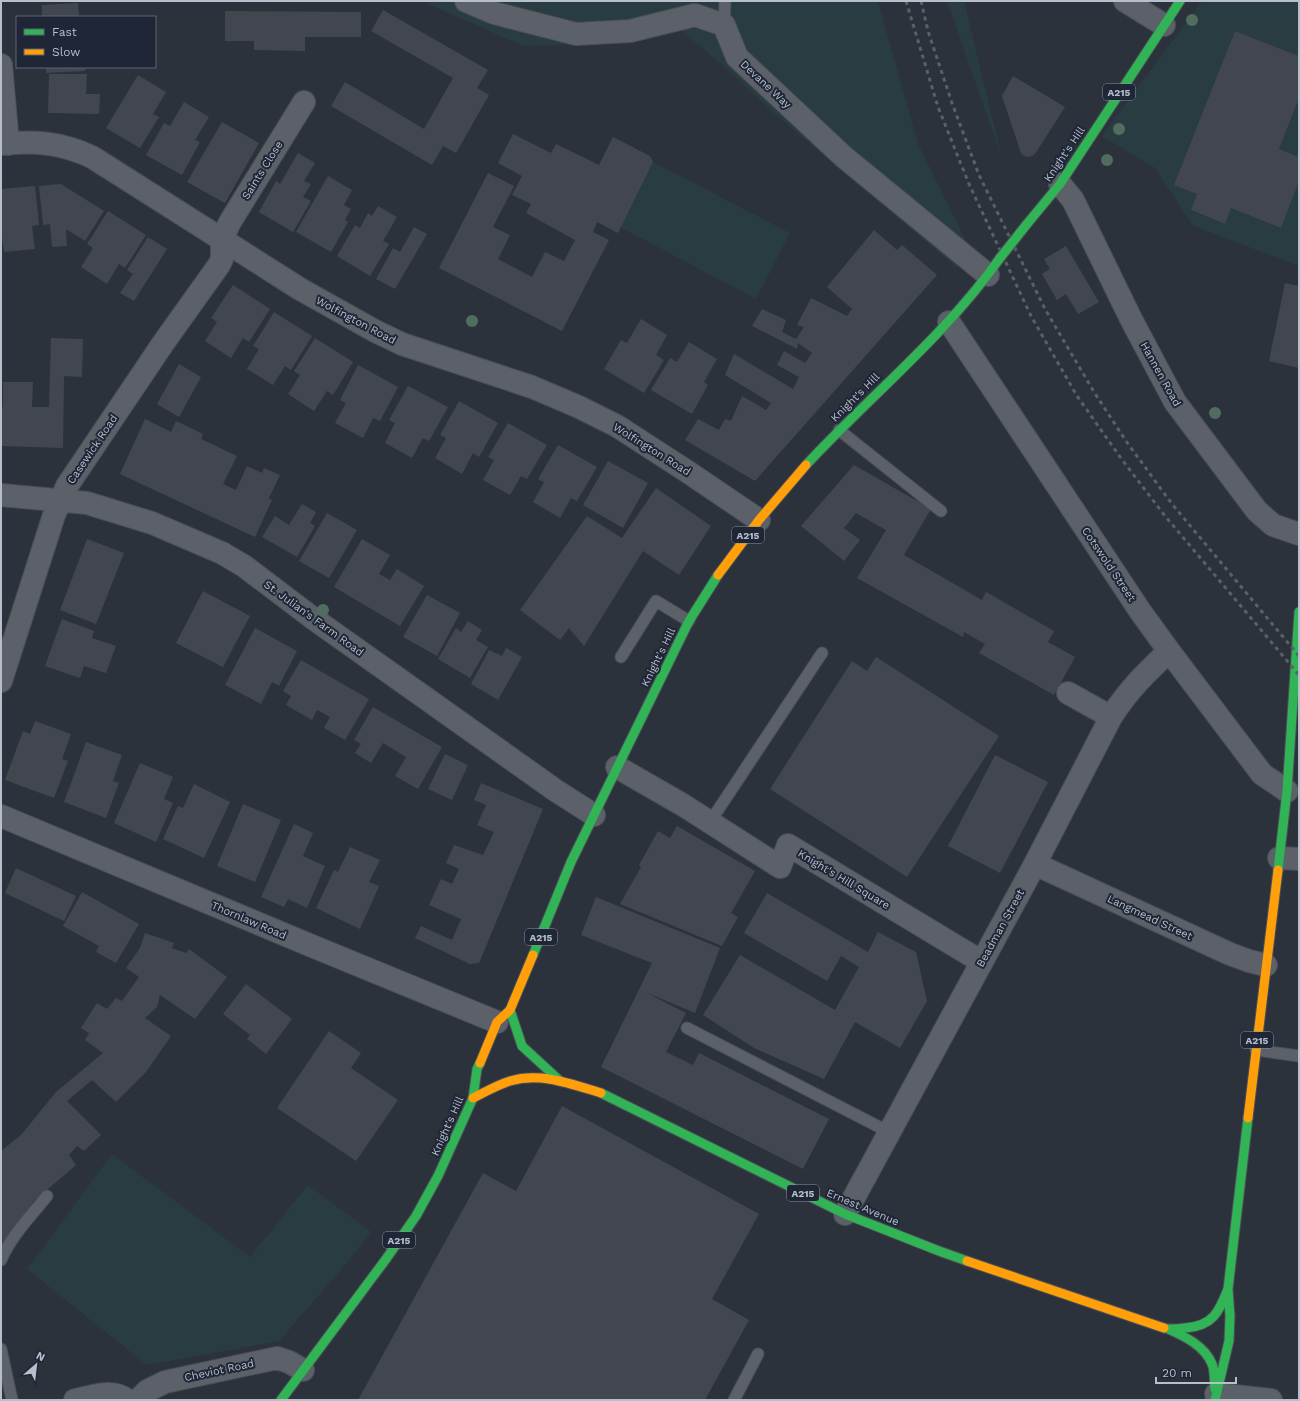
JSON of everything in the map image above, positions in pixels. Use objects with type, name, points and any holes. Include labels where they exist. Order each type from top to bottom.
[{"type":"main road","name":"Knight's Hill","points":[[285,1398],[303,1370],[400,1240],[416,1216],[438,1176],[473,1098],[477,1069],[504,1016],[571,862],[689,621],[722,570],[759,520],[798,474],[839,430],[949,322],[994,268],[1027,224],[1060,184],[1180,1]]},
{"type":"main road","name":"A215","points":[[1168,1329],[1190,1329],[1204,1326],[1220,1309],[1228,1289],[1266,965],[1289,858],[1287,791],[1299,612]]},
{"type":"main road","name":"Ernest Avenue","points":[[504,1016],[522,1046],[559,1080]]},
{"type":"main road","name":"Ernest Avenue","points":[[473,1098],[510,1081],[529,1078],[559,1080],[601,1093],[845,1214],[939,1251],[1168,1329]]},
{"type":"main road","points":[[1216,1397],[1229,1341],[1230,1316],[1228,1289]]},
{"type":"main road","points":[[1168,1329],[1187,1338],[1206,1355],[1212,1364],[1216,1397]]},
{"type":"street","points":[[466,1],[494,13],[576,34],[630,31],[695,15],[724,25]]},
{"type":"street","points":[[1125,1],[1164,25]]},
{"type":"street","name":"Devane Way","points":[[724,25],[737,57],[844,157],[994,268]]},
{"type":"street","points":[[1,66],[4,144]]},
{"type":"street","name":"Saints Close","points":[[222,240],[230,222],[304,102]]},
{"type":"street","name":"Wolfington Road","points":[[4,144],[31,142],[47,143],[78,150],[108,166],[300,289],[381,334],[402,344],[556,396],[617,426],[759,520]]},
{"type":"street","name":"Hannen Road","points":[[1060,184],[1073,200],[1131,319],[1175,402],[1258,511],[1273,525],[1299,534]]},
{"type":"street","name":"Casewick Road","points":[[1,681],[60,500],[75,472],[219,265],[222,259],[222,240]]},
{"type":"street","name":"Cotswold Street","points":[[949,322],[1140,611],[1262,774],[1287,791]]},
{"type":"street","name":"St. Julian's Farm Road","points":[[1,495],[87,503],[139,519],[177,533],[222,553],[244,566],[314,619],[555,790],[594,815]]},
{"type":"street","name":"Beadman Street","points":[[845,1214],[1035,864],[1111,717],[1138,680],[1169,651]]},
{"type":"street","points":[[1068,693],[1111,717]]},
{"type":"street","name":"Knight's Hill Square","points":[[617,768],[683,805],[780,867],[788,845],[982,962]]},
{"type":"street","name":"Thornlaw Road","points":[[1,816],[304,943],[504,1016]]},
{"type":"street","name":"Langmead Street","points":[[1035,864],[1230,954],[1248,961],[1266,965]]},
{"type":"street","name":"Cheviot Road","points":[[138,1400],[147,1391],[164,1382],[277,1358],[289,1362],[303,1370]]},
{"type":"street","points":[[75,1400],[107,1394],[118,1394],[128,1400]]},
{"type":"street","points":[[1216,1397],[1270,1400]]},
{"type":"lane","points":[[724,25],[725,1]]},
{"type":"lane","points":[[839,430],[941,512]]},
{"type":"lane","points":[[621,657],[656,601],[689,621]]},
{"type":"lane","points":[[710,822],[822,653]]},
{"type":"lane","points":[[687,1028],[889,1132]]},
{"type":"lane","points":[[1256,1050],[1299,1056]]},
{"type":"lane","points":[[1,1260],[4,1253],[19,1232],[47,1196]]},
{"type":"lane","points":[[1,1349],[12,1400]]},
{"type":"lane","points":[[734,1400],[758,1354]]},
{"type":"shaded area","points":[[425,1],[878,1],[918,144],[971,251],[956,267],[768,108],[725,67],[678,28],[589,44],[523,46],[435,7]]},
{"type":"shaded area","points":[[947,1],[964,1],[1002,158],[1012,187]]},
{"type":"shaded area","points":[[1202,1],[1299,1],[1299,56],[1235,31],[1175,185],[1197,194],[1191,211],[1225,224],[1231,208],[1280,228],[1299,181],[1299,266],[1193,226],[1155,168],[1102,136]]},
{"type":"shaded area","points":[[1299,98],[1299,157],[1279,149]]},
{"type":"shaded area","points":[[653,162],[790,233],[756,299],[620,227]]},
{"type":"shaded area","points":[[112,1154],[250,1257],[308,1185],[371,1232],[346,1264],[279,1341],[147,1365],[27,1269]]},
{"type":"building","points":[[78,3],[79,16],[42,16],[42,5]]},
{"type":"building","points":[[383,10],[488,70],[477,88],[489,95],[456,153],[443,146],[432,165],[331,106],[345,82],[424,129],[453,78],[371,31]]},
{"type":"building","points":[[225,11],[361,12],[361,37],[305,37],[305,51],[254,50],[254,41],[225,41]]},
{"type":"building","points":[[1235,31],[1299,56],[1299,98],[1279,149],[1299,157],[1299,181],[1281,228],[1231,208],[1225,224],[1191,210],[1197,194],[1174,185]]},
{"type":"building","points":[[46,68],[85,68],[85,71],[46,73]]},
{"type":"building","points":[[49,74],[87,74],[86,94],[100,94],[99,114],[48,113]]},
{"type":"building","points":[[138,75],[166,92],[153,114],[159,117],[140,148],[106,128]]},
{"type":"building","points":[[1013,76],[1065,107],[1035,154],[1030,157],[1024,156],[1021,153],[1002,96]]},
{"type":"building","points":[[184,102],[209,117],[195,140],[200,142],[182,175],[146,155],[164,123],[170,126]]},
{"type":"building","points":[[222,122],[259,143],[225,203],[187,182]]},
{"type":"building","points":[[513,134],[551,153],[556,144],[599,165],[613,137],[650,156],[653,162],[618,233],[597,222],[593,232],[609,240],[562,331],[439,268],[488,173],[514,186],[493,227],[510,235],[498,259],[532,277],[545,252],[564,261],[575,240],[526,213],[531,204],[512,195],[522,176],[498,163]]},
{"type":"building","points":[[298,153],[315,163],[304,181],[311,184],[303,197],[311,201],[293,232],[259,212],[276,181],[280,184]]},
{"type":"building","points":[[328,176],[352,190],[344,205],[351,209],[345,220],[348,222],[331,252],[296,232]]},
{"type":"building","points":[[61,184],[104,211],[85,241],[66,229],[67,246],[52,247],[50,224],[43,225],[39,186]]},
{"type":"building","points":[[35,186],[39,225],[32,226],[35,249],[4,252],[1,229],[1,189]]},
{"type":"building","points":[[378,206],[397,217],[383,241],[389,244],[370,276],[337,256],[355,225],[360,228],[368,213],[372,216]]},
{"type":"building","points":[[108,211],[146,235],[125,268],[119,264],[107,284],[81,267],[93,248],[87,244]]},
{"type":"building","points":[[414,227],[427,234],[395,289],[376,279],[393,248],[400,252]]},
{"type":"building","points":[[874,230],[897,250],[902,245],[937,275],[755,481],[685,440],[698,419],[719,430],[725,419],[731,421],[742,396],[766,410],[771,403],[725,375],[734,354],[793,389],[799,377],[777,365],[784,351],[805,363],[812,353],[798,343],[797,349],[752,326],[762,309],[786,320],[782,332],[796,339],[804,327],[797,325],[811,298],[847,316],[852,309],[827,287]]},
{"type":"building","points":[[148,237],[167,249],[134,301],[120,293],[133,274],[127,270]]},
{"type":"building","points":[[1066,246],[1099,302],[1078,314],[1066,294],[1057,300],[1042,274],[1050,269],[1044,259]]},
{"type":"building","points":[[1285,283],[1299,286],[1299,368],[1269,361]]},
{"type":"building","points":[[233,285],[270,309],[249,342],[243,338],[231,358],[205,341],[217,322],[211,318]]},
{"type":"building","points":[[274,312],[312,336],[291,370],[285,366],[273,385],[247,369],[259,349],[253,346]]},
{"type":"building","points":[[641,319],[667,335],[656,355],[664,360],[644,393],[604,369],[621,340],[627,343]]},
{"type":"building","points":[[51,338],[83,339],[82,377],[64,376],[63,448],[1,446],[1,407],[3,407],[3,382],[33,382],[32,407],[49,407]]},
{"type":"building","points":[[315,338],[353,362],[333,395],[327,391],[314,411],[288,394],[300,375],[294,371]]},
{"type":"building","points":[[689,342],[717,359],[704,382],[708,385],[692,414],[651,390],[670,358],[677,362]]},
{"type":"building","points":[[179,364],[201,377],[179,417],[157,404]]},
{"type":"building","points":[[358,365],[398,387],[380,421],[373,418],[363,438],[335,423],[346,403],[340,400]]},
{"type":"building","points":[[408,386],[448,407],[429,441],[423,438],[412,458],[385,443],[395,423],[389,420]]},
{"type":"building","points":[[459,401],[498,423],[479,457],[473,453],[462,474],[435,458],[446,438],[440,435]]},
{"type":"building","points":[[145,419],[171,432],[176,421],[203,434],[201,439],[237,456],[223,484],[236,490],[247,466],[262,473],[264,468],[280,475],[269,498],[272,500],[255,537],[120,474]]},
{"type":"building","points":[[508,423],[547,445],[527,479],[521,476],[510,495],[483,480],[494,460],[488,457]]},
{"type":"building","points":[[558,445],[597,467],[577,501],[571,498],[560,518],[533,502],[544,482],[538,479]]},
{"type":"building","points":[[608,461],[648,483],[623,528],[583,505]]},
{"type":"building","points":[[854,465],[931,509],[904,555],[982,600],[986,592],[1054,631],[1048,642],[1075,657],[1054,695],[979,653],[985,644],[964,632],[963,637],[857,578],[886,530],[856,513],[844,528],[860,540],[844,561],[801,526]]},
{"type":"building","points":[[656,488],[711,526],[679,575],[643,551],[584,646],[569,628],[560,640],[520,610],[587,516],[622,538]]},
{"type":"building","points":[[302,504],[316,512],[310,523],[315,526],[297,557],[262,537],[275,516],[289,525]]},
{"type":"building","points":[[327,513],[357,530],[329,578],[299,561]]},
{"type":"building","points":[[87,539],[124,553],[96,624],[60,610]]},
{"type":"building","points":[[362,539],[390,555],[379,574],[390,580],[397,569],[424,586],[400,626],[334,587]]},
{"type":"building","points":[[203,591],[250,616],[223,667],[176,643]]},
{"type":"building","points":[[427,595],[460,613],[437,656],[403,637]]},
{"type":"building","points":[[62,619],[94,631],[92,638],[116,646],[106,673],[84,666],[80,678],[45,666]]},
{"type":"building","points":[[468,621],[482,630],[476,640],[488,647],[470,678],[438,659],[456,628],[461,632]]},
{"type":"building","points":[[255,628],[297,651],[279,686],[272,682],[261,704],[225,685]]},
{"type":"building","points":[[506,648],[522,657],[498,700],[471,684],[489,650],[502,656]]},
{"type":"building","points":[[876,657],[999,736],[907,877],[770,789],[852,661],[867,671]]},
{"type":"building","points":[[301,660],[369,699],[345,740],[324,728],[330,717],[317,710],[312,720],[286,705],[291,696],[283,691]]},
{"type":"building","points":[[373,707],[442,747],[418,789],[395,776],[406,757],[383,743],[371,763],[355,753],[361,744],[354,740]]},
{"type":"building","points":[[35,721],[71,734],[62,759],[68,761],[54,798],[5,780],[23,731],[30,734]]},
{"type":"building","points":[[86,742],[122,755],[113,781],[119,783],[106,818],[64,802]]},
{"type":"building","points":[[445,754],[468,765],[452,800],[428,789]]},
{"type":"building","points":[[995,755],[1048,782],[1000,873],[948,846]]},
{"type":"building","points":[[140,763],[173,777],[164,799],[173,803],[156,842],[114,823]]},
{"type":"building","points":[[481,783],[543,809],[479,963],[470,964],[415,938],[421,926],[452,940],[461,919],[429,905],[441,879],[452,884],[459,869],[446,863],[454,845],[483,855],[494,832],[477,825],[486,805],[474,800]]},
{"type":"building","points":[[194,784],[230,802],[204,858],[163,839],[178,806],[183,808]]},
{"type":"building","points":[[243,804],[281,820],[255,882],[217,866]]},
{"type":"building","points":[[294,824],[313,833],[303,856],[325,866],[307,908],[288,899],[284,907],[261,897]]},
{"type":"building","points":[[677,826],[755,871],[731,913],[738,917],[722,946],[620,904],[641,867],[639,865],[658,831],[670,838]]},
{"type":"building","points":[[350,847],[380,860],[369,882],[379,886],[360,929],[316,908],[334,870],[338,872]]},
{"type":"building","points":[[16,868],[76,896],[64,921],[5,893]]},
{"type":"building","points":[[82,892],[139,924],[116,963],[96,952],[99,946],[63,926]]},
{"type":"building","points":[[767,893],[868,952],[878,932],[916,952],[927,1001],[900,1048],[855,1022],[824,1079],[754,1048],[703,1015],[740,955],[835,1010],[859,967],[841,956],[827,981],[744,933]]},
{"type":"building","points":[[596,897],[720,948],[695,1013],[645,992],[686,1013],[666,1052],[693,1065],[699,1053],[829,1119],[803,1169],[601,1067],[652,963],[581,935]]},
{"type":"building","points":[[145,933],[174,943],[172,948],[186,953],[189,949],[227,977],[195,1019],[160,995],[157,1007],[145,1018],[171,1036],[146,1072],[116,1102],[92,1080],[67,1101],[101,1135],[84,1151],[77,1146],[69,1155],[76,1165],[33,1202],[1,1254],[1,1151],[21,1135],[56,1092],[103,1053],[85,1040],[89,1033],[81,1028],[97,1003],[107,1009],[116,998],[122,1001],[139,977],[126,968],[140,948]]},
{"type":"building","points":[[246,984],[292,1019],[266,1054],[247,1039],[250,1035],[223,1014]]},
{"type":"building","points":[[329,1031],[361,1053],[351,1068],[398,1100],[356,1161],[277,1108]]},
{"type":"building","points":[[562,1106],[759,1214],[712,1299],[749,1320],[705,1400],[358,1400],[483,1173],[516,1191]]},
{"type":"railway","points":[[906,1],[938,107],[969,184],[1031,316],[1077,396],[1123,461],[1165,516],[1299,675]]},
{"type":"railway","points":[[921,1],[928,31],[952,103],[979,175],[1045,309],[1094,392],[1126,441],[1172,504],[1299,656]]},
{"type":"traffic: fast","points":[[1027,224],[1060,184],[1180,1]]},
{"type":"traffic: fast","points":[[1000,258],[1027,224]]},
{"type":"traffic: fast","points":[[806,465],[830,439],[931,340],[955,314],[1000,258]]},
{"type":"traffic: fast","points":[[533,955],[571,862],[689,621],[718,575]]},
{"type":"traffic: fast","points":[[1278,870],[1287,791],[1299,612]]},
{"type":"traffic: fast","points":[[510,1010],[522,1046],[559,1080]]},
{"type":"traffic: fast","points":[[281,1400],[386,1259],[416,1216],[438,1176],[473,1098],[477,1069],[480,1063]]},
{"type":"traffic: fast","points":[[601,1093],[845,1214],[967,1261]]},
{"type":"traffic: fast","points":[[1164,1328],[1174,1329],[1195,1327],[1209,1321],[1218,1311],[1228,1289],[1248,1118]]},
{"type":"traffic: fast","points":[[1215,1400],[1229,1341],[1230,1316],[1228,1289]]},
{"type":"traffic: fast","points":[[1168,1329],[1193,1342],[1209,1358],[1213,1367],[1215,1389]]},
{"type":"traffic: slow","points":[[718,575],[759,520],[806,465]]},
{"type":"traffic: slow","points":[[1248,1118],[1278,870]]},
{"type":"traffic: slow","points":[[480,1063],[497,1022],[510,1010],[533,955]]},
{"type":"traffic: slow","points":[[473,1098],[510,1081],[533,1078],[556,1080],[601,1093]]},
{"type":"traffic: slow","points":[[967,1261],[1164,1328]]}]
